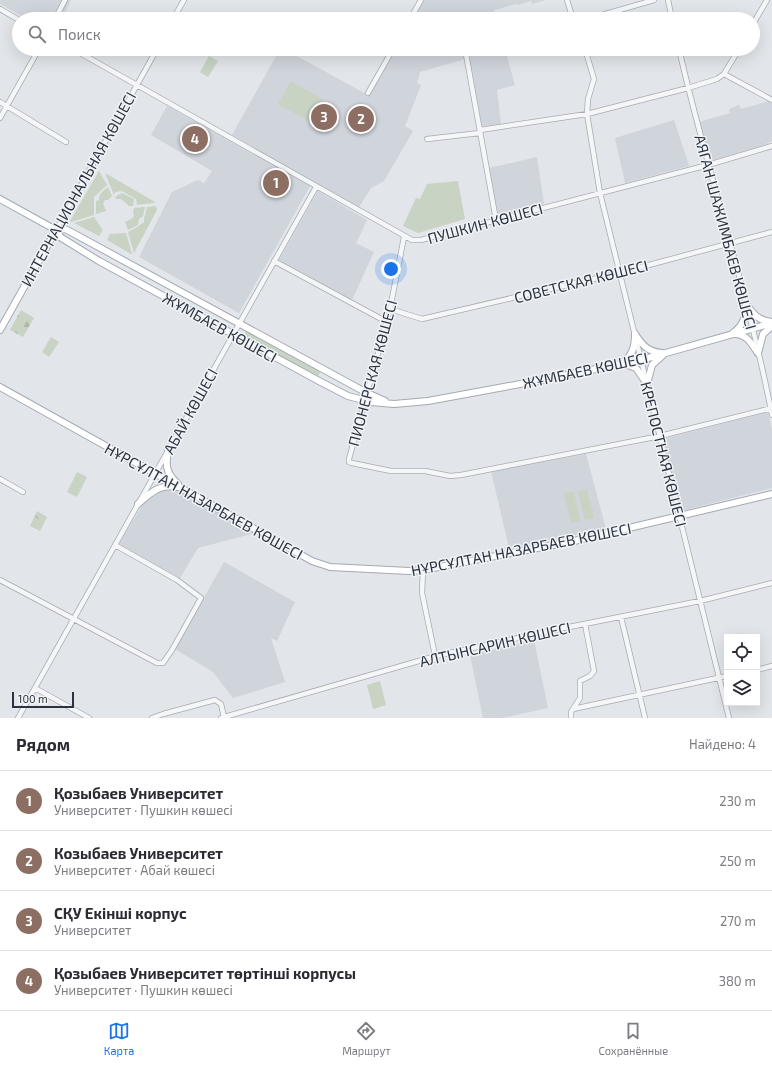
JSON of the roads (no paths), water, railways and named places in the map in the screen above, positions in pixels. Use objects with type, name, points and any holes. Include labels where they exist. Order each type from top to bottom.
[{"type":"main road","name":"ЖҰМБАЕВ КӨШЕСІ","points":[[0,199],[56,230],[60,237],[71,244],[234,334],[342,393],[354,398],[365,400],[394,404],[428,401],[641,360],[772,323]]},
{"type":"main road","name":"ЖҰМБАЕВ КӨШЕСІ","points":[[56,230],[65,229],[71,232],[368,393],[394,404]]},
{"type":"main road","name":"ИНТЕРНАЦИОНАЛЬНАЯ КӨШЕСІ","points":[[0,330],[56,230]]},
{"type":"main road","points":[[746,304],[758,318],[772,323],[763,334],[758,353]]},
{"type":"main road","points":[[730,335],[743,323],[746,304]]},
{"type":"main road","points":[[635,334],[643,345],[649,350],[666,353]]},
{"type":"main road","points":[[620,364],[632,354],[635,345],[635,334]]},
{"type":"main road","points":[[730,335],[739,334],[745,337],[758,353]]},
{"type":"main road","points":[[647,384],[652,365],[666,353]]},
{"type":"main road","points":[[620,364],[635,367],[647,384]]},
{"type":"main road","name":"НҰРСҰЛТАН НАЗАРБАЕВ КӨШЕСІ","points":[[0,387],[317,564],[330,566],[409,571],[422,570],[550,546],[680,517],[772,494]]},
{"type":"main road","points":[[169,448],[166,461],[167,468],[174,480],[185,490]]},
{"type":"main road","points":[[138,504],[148,495],[161,487],[174,486],[185,490]]},
{"type":"street","points":[[59,12],[65,0]]},
{"type":"street","points":[[177,12],[184,0]]},
{"type":"street","points":[[414,12],[421,0]]},
{"type":"street","points":[[567,0],[571,12]]},
{"type":"street","points":[[612,12],[654,0]]},
{"type":"street","points":[[668,0],[671,12]]},
{"type":"street","points":[[760,12],[767,0]]},
{"type":"street","points":[[0,9],[12,16]]},
{"type":"street","points":[[0,118],[35,56]]},
{"type":"street","name":"ПУШКИН КӨШЕСІ","points":[[84,56],[404,237],[412,240],[421,240],[708,165],[772,146]]},
{"type":"street","name":"ИНТЕРНАЦИОНАЛЬНАЯ КӨШЕСІ","points":[[56,230],[152,56]]},
{"type":"street","points":[[368,92],[389,56]]},
{"type":"street","points":[[466,56],[496,220]]},
{"type":"street","name":"КРЕПОСТНАЯ КӨШЕСІ","points":[[587,56],[594,79],[588,99],[587,114],[600,193],[729,718]]},
{"type":"street","name":"АЯГАН ШАЖИМБАЕВ КӨШЕСІ","points":[[681,56],[708,165],[746,304],[772,415]]},
{"type":"street","points":[[427,139],[480,132],[587,114],[688,88],[718,79],[724,74],[734,56]]},
{"type":"street","points":[[724,74],[772,100]]},
{"type":"street","points":[[0,102],[66,142]]},
{"type":"street","name":"АБАЙ КӨШЕСІ","points":[[18,718],[316,187]]},
{"type":"street","name":"СОВЕТСКАЯ КӨШЕСІ","points":[[390,309],[422,319],[620,273],[772,232]]},
{"type":"street","name":"ПИОНЕРСКАЯ КӨШЕСІ","points":[[404,237],[387,322],[365,400],[350,462],[391,471],[425,471],[455,476],[660,436]]},
{"type":"street","points":[[274,261],[387,322]]},
{"type":"street","points":[[660,436],[771,408]]},
{"type":"street","points":[[0,479],[23,492]]},
{"type":"street","points":[[0,580],[157,663],[163,663],[172,650],[200,598],[177,580],[115,545]]},
{"type":"street","points":[[422,570],[422,593],[436,658]]},
{"type":"street","name":"АЛТЫНСАРИН КӨШЕСІ","points":[[222,718],[436,658],[621,616],[700,601],[772,583]]},
{"type":"street","points":[[621,616],[645,718]]},
{"type":"street","points":[[571,718],[570,714],[579,701],[580,681],[590,676],[594,671],[585,624]]},
{"type":"street","points":[[760,669],[772,666]]},
{"type":"street","points":[[573,709],[724,677]]},
{"type":"street","points":[[35,688],[89,718]]},
{"type":"street","points":[[152,718],[215,700],[221,704],[222,718]]},
{"type":"place","name":"СҚУ Екінші корпус","points":[[324,117]]},
{"type":"place","name":"Козыбаев Университет","points":[[361,119]]},
{"type":"place","name":"Қозыбаев Университет төртінші корпусы","points":[[195,139]]},
{"type":"place","name":"Қозыбаев Университет","points":[[276,183]]}]
